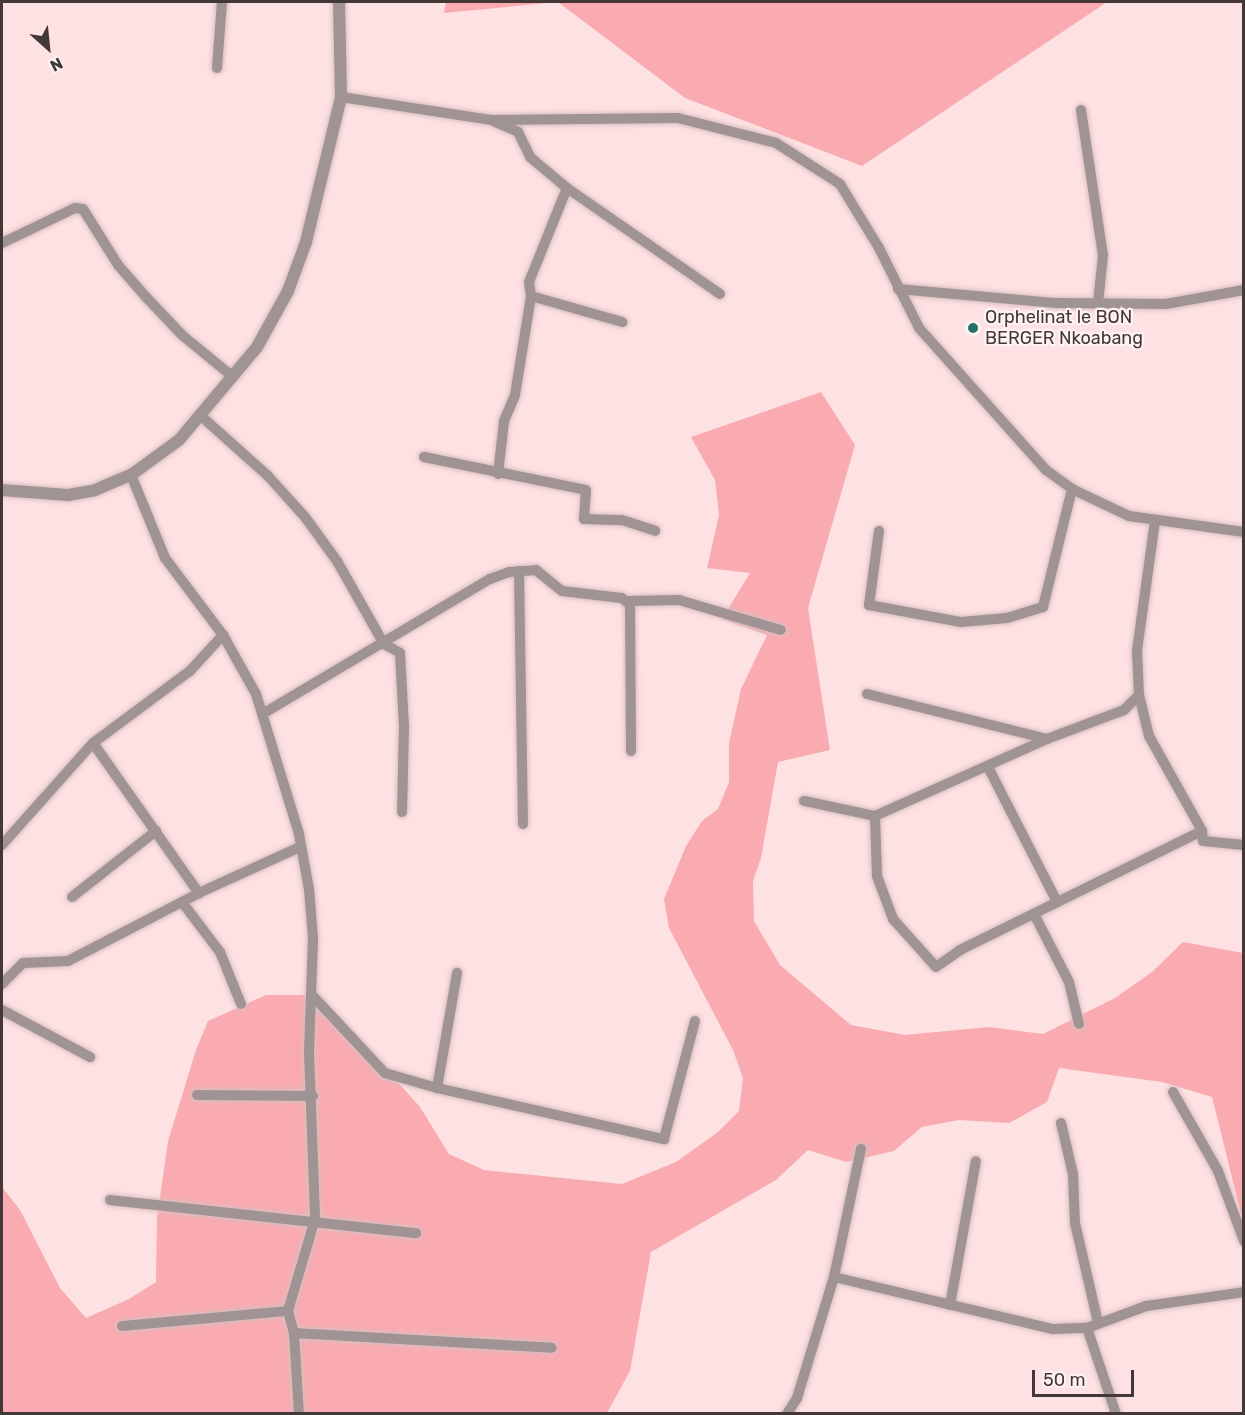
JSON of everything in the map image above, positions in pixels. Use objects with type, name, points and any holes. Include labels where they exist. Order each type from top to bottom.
[{"type":"street","points":[[217,68],[222,2]]},
{"type":"street","points":[[2,490],[68,495],[95,490],[131,475],[179,440],[257,347],[288,291],[306,242],[341,97],[339,2]]},
{"type":"street","points":[[341,97],[492,120],[678,118],[776,143],[840,184],[879,248],[919,328],[1046,470],[1072,489],[1129,516],[1244,532]]},
{"type":"street","points":[[1081,110],[1103,255],[1098,303]]},
{"type":"street","points":[[492,120],[518,132],[530,157],[567,188],[720,294]]},
{"type":"street","points":[[498,474],[504,421],[515,395],[531,296],[529,282],[567,188]]},
{"type":"street","points":[[2,243],[75,208],[83,209],[118,265],[146,297],[182,334],[233,377]]},
{"type":"street","points":[[898,290],[1098,303],[1166,304],[1244,290]]},
{"type":"street","points":[[531,296],[622,322]]},
{"type":"street","points":[[201,416],[268,476],[304,517],[337,561],[384,644],[400,653],[404,726],[402,812]]},
{"type":"street","points":[[424,457],[498,474],[586,490],[584,519],[622,520],[655,531]]},
{"type":"street","points":[[131,475],[165,558],[223,635],[264,713],[300,847],[313,913],[309,1052],[313,1096],[315,1219],[288,1311],[294,1333],[299,1413]]},
{"type":"street","points":[[879,531],[869,605],[961,622],[1007,618],[1043,607],[1072,489]]},
{"type":"street","points":[[1155,521],[1137,650],[1139,695],[1149,736],[1202,831],[1203,841],[1244,845]]},
{"type":"street","points":[[519,571],[523,824]]},
{"type":"street","points":[[264,713],[384,644],[490,579],[519,571],[540,571],[567,592],[627,601],[679,600],[781,630]]},
{"type":"street","points":[[627,601],[631,610],[631,751]]},
{"type":"street","points":[[2,845],[93,743],[190,671],[223,635]]},
{"type":"street","points":[[867,694],[1047,740]]},
{"type":"street","points":[[804,801],[875,816],[1047,740],[1124,710],[1139,695]]},
{"type":"street","points":[[93,743],[199,894]]},
{"type":"street","points":[[988,767],[1057,902]]},
{"type":"street","points":[[875,816],[877,876],[893,919],[936,967],[960,950],[1202,831]]},
{"type":"street","points":[[72,897],[156,831]]},
{"type":"street","points":[[2,984],[23,963],[68,961],[182,902],[300,847]]},
{"type":"street","points":[[182,902],[220,952],[241,1004]]},
{"type":"street","points":[[1034,914],[1069,982],[1079,1024]]},
{"type":"street","points":[[437,1088],[457,973]]},
{"type":"street","points":[[312,994],[385,1073],[437,1088],[664,1139],[694,1021]]},
{"type":"street","points":[[2,1010],[90,1057]]},
{"type":"street","points":[[1173,1092],[1218,1171],[1244,1241]]},
{"type":"street","points":[[197,1095],[313,1096]]},
{"type":"street","points":[[1061,1123],[1073,1174],[1075,1223],[1092,1326],[1116,1413]]},
{"type":"street","points":[[787,1413],[797,1398],[834,1277],[861,1149]]},
{"type":"street","points":[[950,1305],[976,1161]]},
{"type":"street","points":[[110,1200],[315,1219],[416,1233]]},
{"type":"street","points":[[834,1277],[1053,1329],[1092,1326],[1146,1306],[1244,1292]]},
{"type":"street","points":[[122,1326],[288,1311]]},
{"type":"street","points":[[294,1333],[552,1348]]},
{"type":"shaded area","points":[[446,2],[558,2],[444,13]]},
{"type":"shaded area","points":[[558,2],[1107,2],[862,166],[685,98]]},
{"type":"shaded area","points":[[821,392],[855,445],[808,608],[830,750],[778,762],[761,858],[753,881],[754,921],[780,965],[851,1025],[905,1035],[989,1027],[1043,1034],[1115,998],[1152,972],[1183,942],[1243,953],[1243,1222],[1212,1097],[1162,1082],[1059,1068],[1047,1102],[1009,1123],[959,1120],[922,1127],[894,1151],[846,1162],[808,1150],[776,1180],[651,1252],[630,1371],[607,1413],[2,1413],[2,1187],[20,1210],[60,1288],[86,1318],[129,1299],[156,1282],[157,1218],[168,1141],[196,1050],[208,1021],[266,995],[319,995],[420,1107],[449,1154],[484,1170],[622,1184],[676,1162],[718,1132],[739,1111],[743,1078],[733,1050],[669,928],[664,899],[686,846],[702,821],[718,809],[729,782],[729,743],[741,689],[767,635],[722,619],[750,573],[707,568],[719,515],[715,480],[691,437]]},
{"type":"place","name":"Orphelinat le BON BERGER Nkoabang","points":[[973,328]]}]
